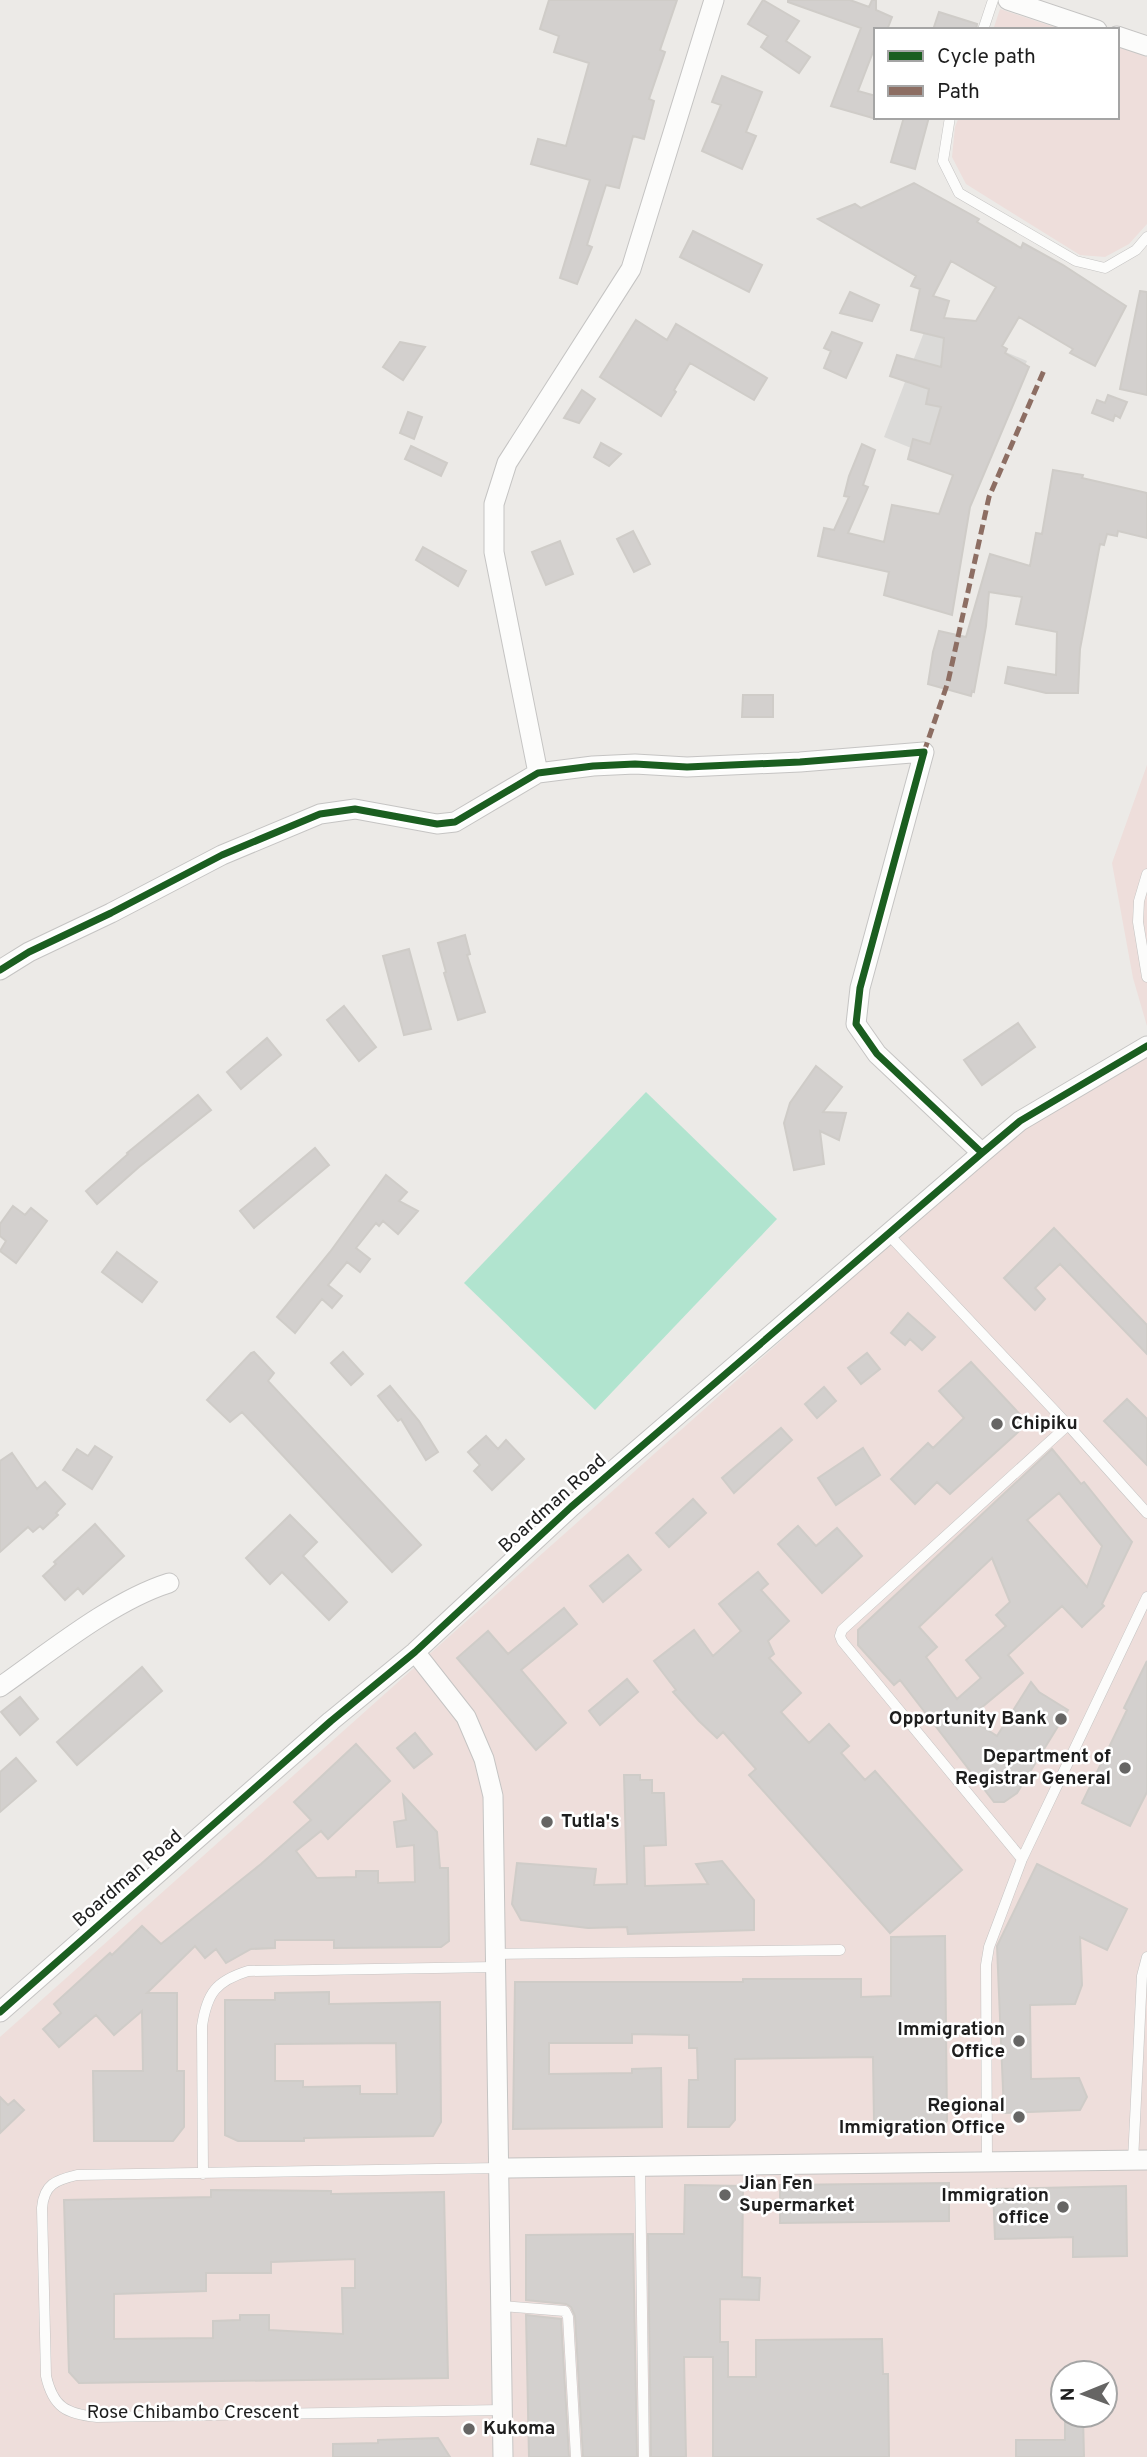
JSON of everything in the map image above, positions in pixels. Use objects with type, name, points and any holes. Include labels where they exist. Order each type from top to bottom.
[{"type":"street","points":[[538,773],[494,552],[494,504],[507,463],[631,269],[714,0]]},
{"type":"street","points":[[1008,0],[1091,28]]},
{"type":"street","points":[[1119,37],[1147,46]]},
{"type":"street","points":[[0,970],[29,951],[111,913],[222,855],[320,814],[355,809],[437,824],[455,822],[538,773],[593,766],[635,764],[687,767],[800,762],[925,752],[860,988],[856,1024],[877,1054],[982,1153]]},
{"type":"street","name":"Boardman Road","points":[[0,2012],[331,1721],[415,1652],[571,1507],[982,1153],[1020,1121],[1147,1046]]},
{"type":"street","points":[[0,1687],[146,1590],[169,1583]]},
{"type":"street","points":[[415,1652],[466,1717],[484,1759],[493,1796],[503,2457]]},
{"type":"street","points":[[500,2168],[1140,2160]]},
{"type":"lane","points":[[984,28],[993,0]]},
{"type":"lane","points":[[950,119],[943,161],[959,193],[1076,261],[1105,268],[1136,250],[1147,237]]},
{"type":"lane","points":[[1147,874],[1139,901],[1138,922],[1147,977]]},
{"type":"lane","points":[[887,1234],[1068,1425],[1147,1513]]},
{"type":"lane","points":[[1023,1859],[840,1636],[842,1630],[1068,1425]]},
{"type":"lane","points":[[987,2162],[986,1965],[989,1947],[1023,1859],[1147,1597]]},
{"type":"lane","points":[[203,2174],[202,2026],[205,2004],[212,1992],[228,1977],[248,1971],[495,1960],[840,1950]]},
{"type":"lane","points":[[1140,2160],[1142,1976],[1147,1956]]},
{"type":"lane","name":"Rose Chibambo Crescent","points":[[500,2168],[77,2175],[57,2181],[49,2186],[43,2195],[46,2376],[56,2402],[67,2411],[97,2417],[502,2410]]},
{"type":"lane","points":[[640,2168],[644,2457]]},
{"type":"lane","points":[[501,2306],[565,2311],[568,2317],[576,2457]]},
{"type":"shaded area","points":[[1000,9],[1057,28],[994,28]]},
{"type":"shaded area","points":[[1119,48],[1147,57],[1147,224],[1129,244],[1105,257],[1080,255],[966,184],[952,157],[958,119],[1119,119]]},
{"type":"shaded area","points":[[929,319],[1027,361],[996,433],[931,441],[926,454],[884,437]]},
{"type":"shaded area","points":[[1147,765],[1147,1026],[1133,978],[1112,863]]},
{"type":"shaded area","points":[[1147,1057],[1147,2457],[0,2457],[0,2037],[1014,1133]]},
{"type":"green space","points":[[646,1092],[777,1219],[595,1410],[464,1283]]},
{"type":"building","points":[[549,0],[677,0],[660,50],[665,52],[649,99],[654,101],[644,139],[633,136],[619,188],[606,185],[587,245],[592,247],[577,284],[560,278],[590,180],[531,164],[538,139],[566,146],[589,63],[554,52],[559,36],[540,29]]},
{"type":"building","points":[[763,0],[799,21],[786,41],[810,57],[799,73],[761,47],[768,36],[748,24]]},
{"type":"building","points":[[850,0],[869,7],[872,0],[876,0],[876,10],[892,17],[888,28],[874,28],[874,49],[858,91],[874,95],[874,118],[831,106],[861,28],[788,2]]},
{"type":"building","points":[[939,12],[977,24],[976,28],[934,28]]},
{"type":"building","points":[[722,76],[762,92],[746,132],[756,136],[742,169],[702,151],[721,105],[712,102]]},
{"type":"building","points":[[903,119],[928,119],[915,169],[891,162]]},
{"type":"building","points":[[914,183],[979,219],[977,222],[1021,248],[1023,243],[1063,265],[1126,306],[1095,366],[1070,353],[1073,349],[1019,317],[1002,346],[1007,349],[1005,353],[1029,367],[970,507],[952,615],[884,595],[889,572],[818,556],[824,528],[834,530],[849,497],[844,496],[862,444],[875,450],[863,485],[868,487],[848,533],[884,542],[892,505],[939,514],[953,475],[908,459],[913,439],[930,444],[941,407],[926,404],[929,389],[890,376],[897,355],[941,367],[944,338],[911,330],[920,289],[911,286],[916,276],[818,219],[855,204],[861,208]],"holes":[[[951,261],[996,287],[976,321],[944,318],[949,301],[933,296]]]},
{"type":"building","points":[[693,231],[762,265],[749,292],[680,257]]},
{"type":"building","points":[[1140,291],[1147,292],[1147,395],[1120,389]]},
{"type":"building","points":[[850,292],[879,305],[872,321],[840,313]]},
{"type":"building","points":[[636,320],[667,340],[676,324],[767,378],[754,400],[690,363],[661,416],[600,377]]},
{"type":"building","points":[[832,332],[862,343],[846,378],[824,368],[831,351],[824,348]]},
{"type":"building","points":[[400,342],[425,347],[403,380],[383,367]]},
{"type":"building","points":[[582,390],[595,399],[579,423],[564,418]]},
{"type":"building","points":[[1108,395],[1127,402],[1120,418],[1115,415],[1113,421],[1092,413],[1097,400],[1105,403]]},
{"type":"building","points":[[408,412],[422,417],[414,439],[400,433]]},
{"type":"building","points":[[601,443],[621,454],[609,466],[594,457]]},
{"type":"building","points":[[411,446],[447,463],[441,476],[405,459]]},
{"type":"building","points":[[1053,470],[1083,475],[1082,478],[1147,493],[1147,538],[1118,531],[1117,536],[1107,534],[1104,545],[1100,544],[1080,649],[1078,693],[1046,693],[1005,683],[1008,667],[1056,675],[1057,632],[1016,624],[1022,597],[989,592],[974,692],[972,691],[971,696],[928,684],[939,631],[966,637],[990,554],[1030,566],[1036,533],[1042,534]]},
{"type":"building","points":[[633,531],[650,564],[634,572],[617,539]]},
{"type":"building","points":[[560,541],[573,574],[546,585],[532,552]]},
{"type":"building","points":[[423,547],[466,571],[458,586],[416,560]]},
{"type":"building","points":[[743,695],[773,695],[773,717],[742,717]]},
{"type":"building","points":[[465,935],[470,954],[467,955],[485,1012],[458,1020],[438,943]]},
{"type":"building","points":[[409,949],[431,1029],[404,1035],[383,956]]},
{"type":"building","points":[[344,1006],[376,1047],[359,1061],[327,1020]]},
{"type":"building","points":[[1018,1023],[1035,1047],[982,1085],[964,1060]]},
{"type":"building","points":[[267,1038],[281,1055],[241,1089],[227,1072]]},
{"type":"building","points":[[816,1066],[842,1087],[823,1112],[846,1113],[839,1140],[820,1131],[824,1164],[794,1170],[784,1123],[790,1103]]},
{"type":"building","points":[[198,1095],[211,1110],[97,1204],[86,1191],[127,1153]]},
{"type":"building","points":[[315,1148],[329,1165],[254,1228],[240,1211]]},
{"type":"building","points":[[386,1175],[407,1192],[399,1201],[418,1211],[398,1234],[383,1221],[379,1226],[376,1223],[356,1248],[370,1259],[360,1272],[347,1262],[328,1285],[342,1296],[332,1308],[322,1299],[295,1333],[277,1317],[330,1252]]},
{"type":"building","points":[[13,1206],[25,1215],[31,1208],[47,1221],[16,1263],[0,1251],[6,1241],[0,1236],[0,1224]]},
{"type":"building","points":[[1054,1228],[1147,1325],[1147,1354],[1060,1264],[1035,1288],[1045,1299],[1035,1310],[1004,1278]]},
{"type":"building","points":[[117,1252],[157,1282],[142,1302],[102,1272]]},
{"type":"building","points":[[908,1313],[935,1337],[922,1350],[910,1339],[905,1345],[891,1333]]},
{"type":"building","points":[[254,1352],[274,1373],[268,1381],[421,1545],[392,1572],[242,1412],[230,1422],[207,1400]]},
{"type":"building","points":[[343,1352],[363,1374],[351,1385],[331,1363]]},
{"type":"building","points":[[867,1353],[880,1369],[861,1384],[848,1368]]},
{"type":"building","points":[[971,1362],[1028,1423],[950,1494],[937,1482],[915,1504],[891,1479],[928,1443],[933,1448],[964,1418],[939,1391]]},
{"type":"building","points":[[390,1386],[419,1421],[438,1452],[426,1460],[401,1419],[398,1421],[378,1396]]},
{"type":"building","points":[[824,1387],[836,1401],[817,1418],[805,1404]]},
{"type":"building","points":[[1127,1399],[1147,1419],[1147,1465],[1104,1421]]},
{"type":"building","points":[[781,1428],[792,1440],[734,1493],[722,1478]]},
{"type":"building","points":[[486,1436],[498,1449],[506,1440],[524,1459],[492,1490],[474,1471],[480,1465],[468,1452]]},
{"type":"building","points":[[95,1446],[112,1457],[92,1489],[63,1470],[77,1449],[88,1456]]},
{"type":"building","points":[[863,1448],[880,1475],[836,1505],[818,1478]]},
{"type":"building","points":[[1052,1449],[1081,1484],[1084,1482],[1132,1542],[1102,1604],[1104,1606],[1082,1627],[1062,1606],[1008,1655],[1023,1673],[969,1718],[997,1736],[1031,1682],[1039,1692],[1068,1710],[1017,1793],[1004,1802],[994,1802],[900,1680],[894,1685],[858,1645],[858,1630]],"holes":[[[1059,1493],[1102,1546],[1087,1587],[1027,1520]],[[992,1558],[1010,1602],[996,1615],[1006,1626],[966,1660],[981,1678],[957,1699],[926,1657],[937,1647],[919,1627]]]},
{"type":"building","points":[[12,1453],[37,1489],[45,1482],[65,1504],[43,1529],[40,1526],[33,1532],[28,1527],[0,1552],[0,1461]]},
{"type":"building","points":[[693,1499],[706,1513],[669,1547],[656,1533]]},
{"type":"building","points":[[290,1515],[317,1542],[303,1556],[347,1602],[329,1620],[282,1572],[270,1584],[246,1558]]},
{"type":"building","points":[[95,1524],[124,1556],[83,1594],[78,1588],[65,1600],[43,1576],[56,1564],[54,1562]]},
{"type":"building","points":[[798,1526],[816,1546],[837,1528],[862,1556],[822,1593],[778,1544]]},
{"type":"building","points":[[628,1555],[641,1570],[603,1602],[590,1586]]},
{"type":"building","points":[[758,1572],[768,1584],[761,1590],[789,1621],[768,1641],[774,1654],[769,1658],[801,1693],[781,1712],[809,1743],[829,1724],[849,1746],[841,1753],[865,1780],[875,1771],[962,1870],[890,1933],[749,1775],[756,1769],[723,1732],[717,1738],[699,1721],[673,1692],[676,1690],[654,1661],[694,1630],[713,1656],[741,1631],[719,1604]]},
{"type":"building","points":[[564,1608],[577,1624],[521,1670],[566,1723],[536,1750],[457,1658],[488,1631],[508,1654]]},
{"type":"building","points":[[1147,1661],[1147,1792],[1130,1826],[1082,1803],[1127,1710],[1124,1708]]},
{"type":"building","points":[[142,1667],[162,1691],[77,1765],[57,1742]]},
{"type":"building","points":[[627,1679],[638,1692],[600,1725],[589,1711]]},
{"type":"building","points":[[20,1697],[38,1719],[20,1735],[1,1712]]},
{"type":"building","points":[[415,1733],[432,1754],[414,1768],[397,1748]]},
{"type":"building","points":[[356,1744],[390,1781],[328,1839],[321,1831],[296,1851],[317,1878],[356,1877],[356,1871],[378,1871],[378,1883],[415,1882],[414,1845],[397,1847],[394,1822],[406,1820],[403,1795],[437,1832],[440,1868],[448,1868],[449,1941],[441,1947],[334,1948],[334,1940],[275,1940],[275,1948],[251,1949],[226,1963],[216,1949],[205,1958],[195,1946],[147,1993],[177,1993],[177,2071],[184,2071],[184,2127],[173,2141],[94,2141],[93,2071],[143,2071],[142,2011],[114,2035],[96,2015],[59,2047],[43,2029],[61,2013],[54,2004],[142,1926],[161,1944],[261,1864],[311,1820],[294,1802]]},
{"type":"building","points":[[16,1758],[36,1781],[0,1812],[0,1772]]},
{"type":"building","points":[[624,1775],[640,1775],[640,1780],[652,1780],[652,1793],[664,1793],[666,1845],[644,1846],[645,1886],[708,1884],[696,1864],[722,1861],[754,1900],[754,1930],[628,1934],[627,1927],[588,1928],[521,1920],[512,1904],[517,1863],[596,1869],[594,1885],[627,1884]]},
{"type":"building","points":[[1037,1864],[1127,1909],[1107,1950],[1080,1937],[1082,1985],[1075,2004],[1030,2005],[1031,2079],[1079,2078],[1087,2097],[1080,2110],[1004,2113],[997,1946]]},
{"type":"building","points":[[945,1936],[947,2121],[939,2131],[885,2131],[874,2122],[873,2057],[735,2059],[735,2120],[729,2127],[688,2127],[689,2080],[698,2080],[697,2048],[689,2048],[689,2035],[632,2034],[632,2043],[549,2043],[549,2074],[632,2073],[632,2069],[661,2068],[662,2127],[513,2129],[515,1982],[861,1979],[861,1997],[891,1996],[891,1937]]},
{"type":"building","points":[[329,1992],[329,2004],[440,2002],[441,2122],[433,2136],[238,2141],[225,2135],[225,2000],[275,2000],[275,1993]],"holes":[[[396,2043],[397,2094],[360,2094],[360,2086],[303,2087],[303,2081],[275,2081],[275,2044]]]},
{"type":"building","points":[[0,2097],[8,2105],[14,2100],[24,2110],[0,2133]]},
{"type":"building","points":[[949,2183],[949,2221],[780,2223],[780,2185]]},
{"type":"building","points":[[685,2185],[743,2186],[742,2277],[760,2278],[759,2300],[720,2299],[720,2342],[728,2342],[728,2377],[756,2377],[756,2340],[882,2339],[883,2374],[888,2374],[889,2457],[713,2457],[713,2357],[684,2357],[686,2457],[651,2457],[648,2234],[684,2234]]},
{"type":"building","points":[[1126,2186],[1127,2256],[1073,2257],[1073,2237],[995,2239],[993,2189]]},
{"type":"building","points":[[211,2190],[331,2191],[331,2194],[444,2192],[448,2378],[79,2383],[69,2372],[64,2200],[211,2197]],"holes":[[[355,2259],[355,2288],[342,2288],[343,2334],[269,2330],[269,2315],[240,2315],[240,2320],[213,2321],[213,2338],[114,2339],[114,2294],[206,2291],[206,2273],[271,2273],[271,2262]]]},
{"type":"building","points":[[633,2234],[637,2457],[583,2457],[575,2316],[571,2307],[566,2304],[526,2300],[526,2235]]},
{"type":"building","points":[[526,2315],[561,2319],[569,2457],[529,2457]]},
{"type":"building","points":[[1065,2429],[1083,2429],[1084,2457],[1016,2457],[1016,2440],[1065,2440]]},
{"type":"building","points":[[438,2438],[450,2457],[333,2457],[333,2444]]},
{"type":"marked path","points":[[924,752],[948,682],[989,497],[1045,368]]},
{"type":"cycle path","points":[[0,970],[29,952],[222,855],[320,814],[355,809],[437,824],[455,822],[538,773],[593,766],[635,764],[687,767],[800,762],[924,752],[860,988],[856,1024],[877,1054],[982,1153]]},
{"type":"cycle path","points":[[0,2012],[331,1721],[415,1652],[571,1507],[982,1153],[1020,1121],[1147,1046]]},
{"type":"place","name":"Chipiku","points":[[997,1424]]},
{"type":"place","name":"Opportunity Bank","points":[[1061,1719]]},
{"type":"place","name":"Department of Registrar General","points":[[1125,1768]]},
{"type":"place","name":"Tutla's","points":[[547,1822]]},
{"type":"place","name":"Immigration Office","points":[[1019,2041]]},
{"type":"place","name":"Regional Immigration Office","points":[[1019,2117]]},
{"type":"place","name":"Jian Fen Supermarket","points":[[725,2195]]},
{"type":"place","name":"Immigration office","points":[[1063,2207]]},
{"type":"place","name":"Kukoma","points":[[469,2429]]}]
